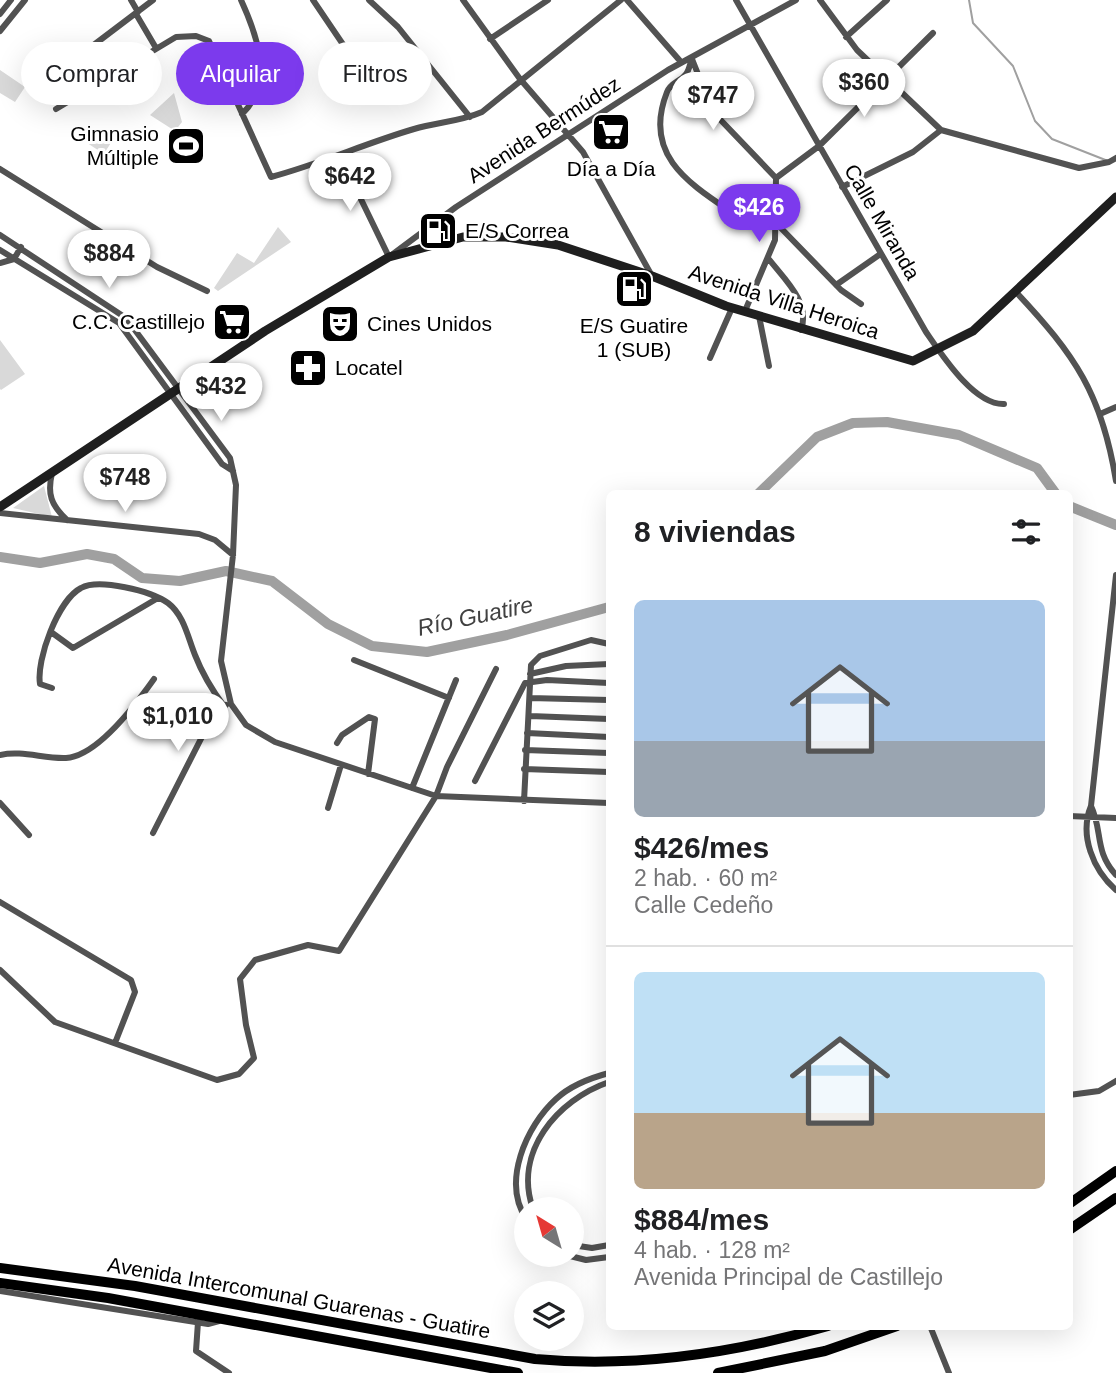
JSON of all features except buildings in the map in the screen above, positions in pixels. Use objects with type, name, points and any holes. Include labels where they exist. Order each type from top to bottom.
[{"type":"highway","points":[[1073,1201],[1116,1171]]},
{"type":"highway","points":[[1073,1227],[1116,1198]]},
{"type":"highway","name":"Avenida Intercomunal Guarenas - Guatire","points":[[4,1268],[135,1286],[535,1359],[582,1363],[627,1362],[729,1350],[812,1330]]},
{"type":"highway","name":"Avenida Intercomunal Guarenas - Guatire","points":[[0,1283],[108,1298],[518,1373]]},
{"type":"highway","points":[[719,1373],[825,1351],[885,1330]]},
{"type":"main road","name":"Avenida Villa Heroica","points":[[2,506],[265,331],[388,257],[463,237],[506,237],[558,245],[652,276],[732,308],[801,331],[913,361],[939,351],[973,331],[1116,197]]},
{"type":"street","points":[[0,14],[11,0]]},
{"type":"street","points":[[0,31],[25,0]]},
{"type":"street","points":[[131,0],[153,42]]},
{"type":"street","points":[[99,42],[153,0]]},
{"type":"street","points":[[241,0],[261,63],[261,78],[253,101],[242,114]]},
{"type":"street","points":[[324,0],[315,3],[341,42]]},
{"type":"street","points":[[369,0],[398,27],[470,117]]},
{"type":"street","points":[[463,0],[520,79],[583,152],[652,276]]},
{"type":"street","points":[[490,39],[548,0]]},
{"type":"street","points":[[162,45],[176,37],[196,36],[209,41],[271,177],[416,129],[482,112],[621,0]]},
{"type":"street","points":[[627,0],[681,62]]},
{"type":"street","name":"Calle Miranda","points":[[736,0],[879,255],[939,351],[979,394],[989,402],[1004,404]]},
{"type":"street","name":"Avenida Bermúdez","points":[[388,257],[456,207],[681,62],[692,59],[796,0]]},
{"type":"street","points":[[820,0],[846,37],[941,130],[1079,169],[1116,158]]},
{"type":"street","points":[[846,37],[887,0]]},
{"type":"street","points":[[776,178],[819,146],[886,76],[933,33]]},
{"type":"street","points":[[692,59],[713,112],[776,178],[775,240],[745,311]]},
{"type":"street","points":[[692,59],[686,75],[669,88],[662,105],[659,138],[664,153],[675,170],[750,225],[776,204]]},
{"type":"street","points":[[56,109],[63,105]]},
{"type":"street","points":[[842,187],[913,152],[941,130]]},
{"type":"street","points":[[337,157],[388,257]]},
{"type":"street","points":[[0,169],[157,267],[206,291]]},
{"type":"street","points":[[777,224],[836,285],[861,304]]},
{"type":"street","points":[[0,235],[126,317],[175,391]]},
{"type":"street","points":[[0,263],[14,258],[21,247]]},
{"type":"street","points":[[0,250],[119,323],[230,458],[236,485],[233,555],[221,661],[228,705]]},
{"type":"street","points":[[836,285],[879,255]]},
{"type":"street","points":[[768,258],[803,305],[806,318],[801,331]]},
{"type":"street","points":[[1016,292],[1078,364],[1100,414],[1116,481]]},
{"type":"street","points":[[710,358],[732,308]]},
{"type":"street","points":[[759,316],[769,366]]},
{"type":"street","points":[[1100,414],[1116,407]]},
{"type":"street","points":[[52,472],[50,497],[57,511],[68,522]]},
{"type":"street","points":[[0,494],[2,506],[68,522],[199,534],[215,540],[233,555]]},
{"type":"street","points":[[1116,575],[1113,633],[1091,806],[1087,817],[1091,852],[1102,874],[1116,890]]},
{"type":"street","points":[[52,688],[45,687],[39,680],[43,652],[51,632],[76,592],[88,585],[120,586],[168,603],[178,614],[208,682],[246,725],[275,742],[436,796],[606,803]]},
{"type":"street","points":[[51,632],[74,648],[158,598]]},
{"type":"street","points":[[524,801],[531,665],[540,656],[592,640],[606,644]]},
{"type":"street","points":[[354,660],[449,698]]},
{"type":"street","points":[[475,781],[521,689],[530,677],[566,666],[606,664]]},
{"type":"street","points":[[0,970],[55,1022],[216,1080],[239,1074],[254,1058],[246,1025],[240,979],[255,960],[308,945],[339,951],[436,796],[447,767],[496,669]]},
{"type":"street","points":[[530,677],[606,683]]},
{"type":"street","points":[[0,755],[10,753],[68,758],[92,745],[127,716],[154,678]]},
{"type":"street","points":[[412,788],[456,680]]},
{"type":"street","points":[[530,698],[606,700]]},
{"type":"street","points":[[153,833],[208,725],[228,705]]},
{"type":"street","points":[[530,716],[606,719]]},
{"type":"street","points":[[337,743],[363,720],[369,717],[375,719],[368,774]]},
{"type":"street","points":[[527,733],[606,737]]},
{"type":"street","points":[[526,750],[606,753]]},
{"type":"street","points":[[328,808],[341,765]]},
{"type":"street","points":[[524,769],[606,772]]},
{"type":"street","points":[[0,803],[29,835]]},
{"type":"street","points":[[1091,806],[1097,817],[1100,850],[1116,875]]},
{"type":"street","points":[[1073,816],[1116,818]]},
{"type":"street","points":[[0,902],[131,980],[135,992],[115,1043]]},
{"type":"street","points":[[519,1197],[516,1181],[519,1159],[532,1130],[558,1097],[580,1083],[606,1074]]},
{"type":"street","points":[[1073,1094],[1099,1091],[1116,1081]]},
{"type":"street","points":[[529,1197],[529,1171],[543,1131],[565,1104],[580,1094],[606,1083]]},
{"type":"street","points":[[584,1247],[606,1246]]},
{"type":"street","points":[[584,1260],[606,1257]]},
{"type":"street","name":"Avenida Intercomunal Guarenas - Guatire","points":[[0,1293],[9,1292],[208,1324],[228,1319]]},
{"type":"street","points":[[198,1322],[196,1351],[229,1373]]},
{"type":"street","points":[[932,1330],[949,1373]]},
{"type":"shaded area","points":[[0,70],[21,84],[21,93],[15,102],[0,93]]},
{"type":"shaded area","points":[[174,93],[182,122],[175,131],[150,115]]},
{"type":"shaded area","points":[[88,126],[112,141],[104,154],[81,139]]},
{"type":"shaded area","points":[[278,227],[291,242],[218,291],[214,288],[237,253],[254,263]]},
{"type":"shaded area","points":[[0,340],[25,374],[1,390],[0,389]]},
{"type":"shaded area","points":[[44,486],[52,517],[13,508]]},
{"type":"waterway","points":[[969,0],[973,23],[1013,66],[1035,121],[1052,139],[1108,161]]},
{"type":"waterway","name":"Río Guatire","points":[[762,490],[817,437],[853,423],[887,422],[959,435],[1037,468],[1053,490]]},
{"type":"waterway","name":"Río Guatire","points":[[1073,508],[1116,525]]},
{"type":"waterway","name":"Río Guatire","points":[[0,557],[40,563],[87,554],[114,559],[142,578],[180,581],[226,571],[272,581],[328,624],[372,646],[427,652],[507,635],[606,608]]},
{"type":"place","name":"Día a Día","points":[[611,132]]},
{"type":"place","name":"Gimnasio Múltiple","points":[[186,146]]},
{"type":"place","name":"E/S Correa","points":[[438,231]]},
{"type":"place","name":"E/S Guatire 1 (SUB)","points":[[634,289]]},
{"type":"place","name":"C.C. Castillejo","points":[[232,322]]},
{"type":"place","name":"Cines Unidos","points":[[340,324]]},
{"type":"place","name":"Locatel","points":[[308,368]]}]
